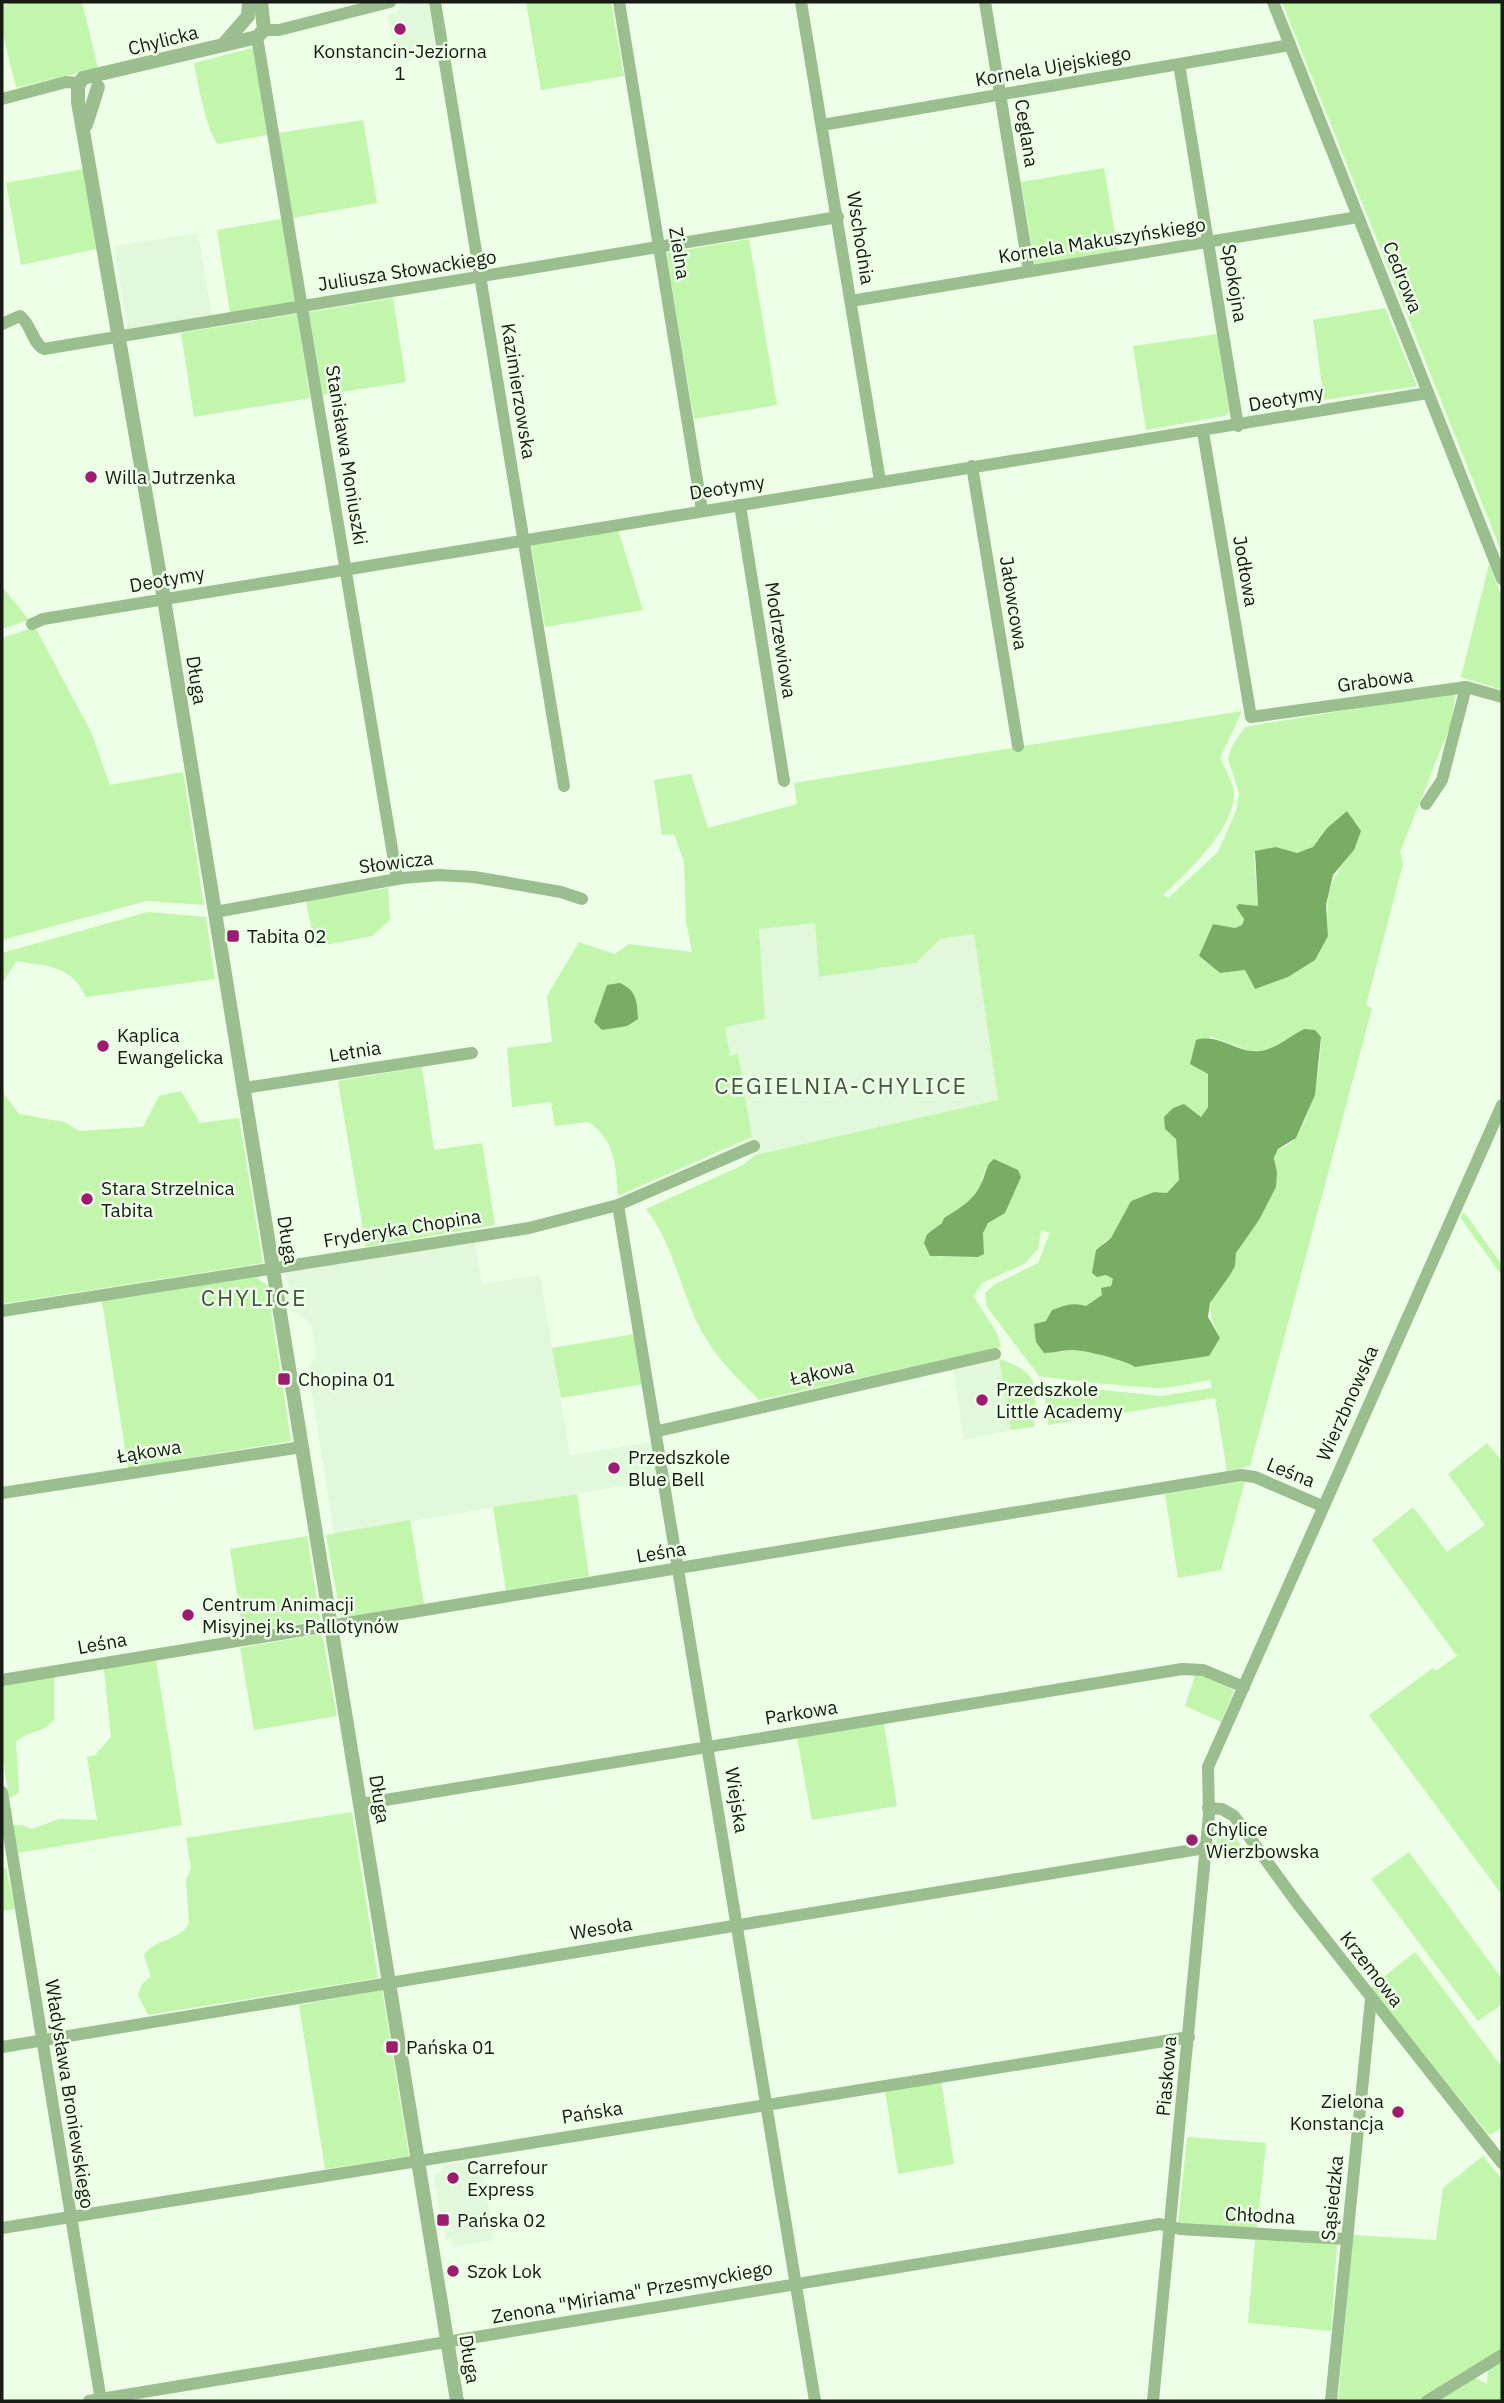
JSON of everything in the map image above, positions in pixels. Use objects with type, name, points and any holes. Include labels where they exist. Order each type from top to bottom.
[{"type":"street","points":[[261,2],[253,24],[279,30],[390,2]]},
{"type":"street","name":"Kazimierzowska","points":[[435,2],[564,786]]},
{"type":"street","name":"Zielna","points":[[618,2],[702,510]]},
{"type":"street","name":"Wschodnia","points":[[801,2],[880,481]]},
{"type":"street","name":"Ceglana","points":[[985,2],[1029,271]]},
{"type":"street","name":"Cedrowa","points":[[1273,2],[1500,572]]},
{"type":"street","name":"Chylicka","points":[[2,99],[66,82],[88,87],[112,74],[223,45],[253,24]]},
{"type":"street","name":"Stanisława Moniuszki","points":[[253,24],[303,307],[397,879]]},
{"type":"street","name":"Kornela Ujejskiego","points":[[822,125],[1290,45]]},
{"type":"street","name":"Spokojna","points":[[1179,64],[1238,426]]},
{"type":"street","name":"Długa","points":[[88,87],[85,126],[457,2401]]},
{"type":"street","name":"Juliusza Słowackiego","points":[[2,324],[20,316],[30,325],[38,346],[44,349],[660,249],[838,217]]},
{"type":"street","name":"Kornela Makuszyńskiego","points":[[851,301],[1358,217]]},
{"type":"street","name":"Deotymy","points":[[32,624],[43,619],[164,598],[972,466],[1203,432],[1428,393]]},
{"type":"street","name":"Jodłowa","points":[[1203,432],[1251,717]]},
{"type":"street","name":"Jałowcowa","points":[[972,466],[1018,746]]},
{"type":"street","name":"Modrzewiowa","points":[[740,505],[784,781]]},
{"type":"street","points":[[1426,804],[1442,780],[1466,687]]},
{"type":"street","name":"Grabowa","points":[[1251,717],[1466,687],[1502,697]]},
{"type":"street","name":"Słowicza","points":[[215,912],[397,879],[439,875],[474,877],[561,892],[582,900]]},
{"type":"street","name":"Letnia","points":[[244,1088],[472,1053]]},
{"type":"street","name":"Wierzbnowska","points":[[1213,1756],[1502,1105]]},
{"type":"street","name":"Fryderyka Chopina","points":[[2,1311],[529,1228],[618,1205],[754,1146]]},
{"type":"street","name":"Wiejska","points":[[618,1205],[658,1431],[814,2401]]},
{"type":"street","name":"Łąkowa","points":[[658,1431],[995,1354]]},
{"type":"street","name":"Łąkowa","points":[[2,1493],[302,1447]]},
{"type":"street","name":"Leśna","points":[[2,1680],[1241,1475],[1255,1478],[1322,1506]]},
{"type":"street","name":"Parkowa","points":[[361,1804],[1182,1669],[1203,1670],[1244,1687]]},
{"type":"street","name":"Piaskowa","points":[[1153,2401],[1189,2037],[1208,1808],[1208,1767],[1213,1756]]},
{"type":"street","name":"Władysława Broniewskiego","points":[[2,1792],[71,2216],[97,2401]]},
{"type":"street","name":"Krzemowa","points":[[1208,1808],[1222,1809],[1234,1816],[1371,1999],[1502,2163]]},
{"type":"street","name":"Wesoła","points":[[2,2046],[1205,1848]]},
{"type":"street","name":"Sąsiedzka","points":[[1331,2401],[1371,1999]]},
{"type":"street","points":[[1368,2031],[1387,2019]]},
{"type":"street","name":"Pańska","points":[[2,2228],[418,2162],[767,2102],[1189,2037]]},
{"type":"street","name":"Zenona \"Miriama\" Przesmyckiego","points":[[97,2401],[1160,2224],[1171,2226]]},
{"type":"street","name":"Chłodna","points":[[1171,2226],[1180,2230],[1347,2239]]},
{"type":"street","points":[[1427,2401],[1502,2355]]},
{"type":"shaded area","points":[[14,2],[82,2],[98,68],[16,88],[2,30],[2,5]]},
{"type":"shaded area","points":[[428,2],[437,57],[428,59],[427,56],[399,64],[387,16],[399,10],[398,6]]},
{"type":"shaded area","points":[[526,2],[611,2],[624,76],[541,90]]},
{"type":"shaded area","points":[[1282,2],[1502,2],[1502,553]]},
{"type":"shaded area","points":[[253,48],[267,135],[218,144],[206,118],[194,63]]},
{"type":"shaded area","points":[[363,120],[377,203],[293,218],[279,133]]},
{"type":"shaded area","points":[[1104,168],[1118,251],[1035,265],[1021,182]]},
{"type":"shaded area","points":[[83,169],[96,249],[21,265],[6,183]]},
{"type":"shaded area","points":[[281,219],[295,301],[230,313],[217,230]]},
{"type":"shaded area","points":[[198,233],[212,316],[128,329],[114,246]]},
{"type":"shaded area","points":[[749,239],[777,405],[694,419],[666,253]]},
{"type":"shaded area","points":[[393,298],[406,382],[323,395],[309,312]]},
{"type":"shaded area","points":[[1385,308],[1417,386],[1324,400],[1313,320]]},
{"type":"shaded area","points":[[297,314],[310,398],[194,417],[181,333]]},
{"type":"shaded area","points":[[1217,334],[1229,411],[1225,416],[1146,430],[1133,346]]},
{"type":"shaded area","points":[[618,530],[643,610],[545,627],[531,545]]},
{"type":"shaded area","points":[[1489,564],[1502,598],[1502,690],[1461,677]]},
{"type":"shaded area","points":[[2,587],[29,620],[2,629]]},
{"type":"shaded area","points":[[35,627],[91,732],[110,785],[183,772],[204,905],[146,901],[2,940],[2,638]]},
{"type":"shaded area","points":[[1456,692],[1451,724],[1400,852],[1403,864],[1366,1005],[1372,1008],[1250,1466],[1227,1471],[1215,1398],[1048,1425],[1044,1389],[1054,1385],[1161,1396],[1212,1388],[1210,1380],[1156,1388],[1039,1376],[987,1307],[985,1293],[995,1284],[1038,1263],[1050,1233],[1041,1230],[1038,1249],[1024,1264],[982,1283],[973,1296],[997,1333],[1001,1347],[759,1400],[726,1366],[706,1338],[693,1313],[670,1252],[646,1209],[743,1165],[755,1155],[998,1100],[974,934],[940,939],[916,963],[819,977],[815,923],[759,929],[765,1019],[725,1027],[730,1056],[738,1054],[752,1137],[618,1196],[612,1154],[597,1129],[588,1122],[555,1126],[551,1102],[512,1107],[507,1048],[552,1042],[547,996],[579,942],[615,954],[629,944],[692,952],[686,921],[684,861],[674,834],[662,835],[654,780],[691,774],[708,828],[797,804],[794,783],[1242,711],[1220,758],[1233,788],[1229,817],[1210,847],[1163,895],[1168,898],[1218,852],[1236,811],[1239,793],[1228,759],[1231,748],[1245,727]],"holes":[[[1347,811],[1354,850],[1338,871],[1330,889],[1327,909],[1328,936],[1255,989],[1245,970],[1220,973],[1199,957],[1213,924],[1235,928],[1242,925],[1244,904],[1258,906],[1254,854],[1276,847],[1297,853],[1313,847],[1327,828]],[[1210,1036],[1250,1051],[1321,1037],[1316,1087],[1309,1111],[1294,1140],[1277,1152],[1277,1172],[1236,1253],[1229,1277],[1212,1299],[1210,1308],[1220,1338],[1186,1359],[1144,1366],[1075,1349],[1060,1352],[1039,1322],[1060,1318],[1082,1309],[1109,1288],[1114,1279],[1106,1275],[1103,1242],[1111,1238],[1131,1201],[1154,1192],[1167,1193],[1179,1180],[1176,1139],[1165,1129],[1195,1114],[1201,1118],[1208,1107]],[[986,1166],[1008,1206],[986,1227],[983,1236],[984,1254],[978,1257],[937,1257],[926,1234],[942,1223],[944,1218],[964,1208],[981,1185]]]},
{"type":"shaded area","points":[[1347,811],[1361,831],[1354,850],[1333,875],[1326,905],[1328,936],[1315,960],[1288,977],[1255,989],[1245,970],[1220,973],[1199,956],[1213,924],[1235,928],[1242,925],[1244,919],[1236,907],[1239,904],[1258,906],[1255,851],[1276,847],[1297,853],[1313,847],[1327,828]]},
{"type":"shaded area","points":[[388,888],[390,920],[372,936],[315,947],[306,901]]},
{"type":"shaded area","points":[[148,912],[206,917],[215,979],[86,997],[80,986],[66,973],[48,966],[16,961],[2,984],[2,953]]},
{"type":"shaded area","points":[[815,923],[819,977],[916,963],[940,939],[975,934],[998,1100],[755,1155],[738,1055],[730,1057],[725,1026],[765,1019],[758,929]]},
{"type":"shaded area","points":[[620,983],[630,989],[635,997],[638,1019],[627,1026],[602,1030],[594,1022],[607,985]]},
{"type":"shaded area","points":[[1304,1029],[1315,1030],[1321,1037],[1315,1095],[1296,1138],[1278,1149],[1274,1158],[1276,1187],[1259,1220],[1236,1253],[1235,1266],[1230,1275],[1210,1303],[1208,1317],[1220,1338],[1209,1356],[1135,1367],[1077,1350],[1044,1353],[1036,1342],[1034,1324],[1046,1321],[1052,1310],[1077,1304],[1086,1306],[1102,1295],[1101,1288],[1111,1286],[1113,1279],[1106,1275],[1097,1277],[1092,1273],[1096,1250],[1111,1238],[1131,1201],[1154,1192],[1167,1193],[1179,1180],[1176,1139],[1165,1129],[1164,1117],[1173,1108],[1184,1104],[1201,1117],[1208,1107],[1208,1074],[1190,1064],[1196,1040],[1213,1039],[1244,1050],[1260,1051],[1277,1045]]},
{"type":"shaded area","points":[[422,1067],[434,1150],[482,1143],[495,1225],[366,1247],[338,1081]]},
{"type":"shaded area","points":[[2,1079],[4,1094],[19,1114],[64,1122],[80,1131],[143,1127],[159,1096],[181,1091],[200,1123],[239,1118],[263,1263],[2,1304]]},
{"type":"shaded area","points":[[994,1159],[1018,1170],[1021,1177],[1005,1213],[988,1223],[983,1233],[984,1254],[978,1257],[930,1256],[924,1243],[927,1234],[974,1196]]},
{"type":"shaded area","points":[[1464,1212],[1502,1265],[1502,1276],[1460,1217]]},
{"type":"shaded area","points":[[475,1241],[482,1284],[540,1275],[570,1455],[652,1442],[658,1480],[334,1534],[308,1369],[316,1357],[312,1327],[301,1315],[290,1311],[287,1297],[291,1296],[284,1270]]},
{"type":"shaded area","points":[[255,1277],[267,1285],[291,1441],[128,1468],[102,1301]]},
{"type":"shaded area","points":[[635,1334],[644,1384],[561,1398],[552,1348]]},
{"type":"shaded area","name":"Przedszkole Little Academy","points":[[999,1359],[1011,1430],[964,1440],[953,1370]]},
{"type":"shaded area","points":[[999,1359],[1023,1370],[1033,1383],[1034,1427],[1011,1430]]},
{"type":"shaded area","points":[[1487,1443],[1502,1461],[1502,1895],[1369,1715],[1433,1668],[1436,1671],[1457,1656],[1372,1540],[1413,1507],[1447,1552],[1485,1525],[1448,1474]]},
{"type":"shaded area","points":[[1245,1481],[1221,1570],[1178,1578],[1165,1494]]},
{"type":"shaded area","points":[[577,1494],[589,1576],[506,1590],[493,1507]]},
{"type":"shaded area","points":[[410,1520],[424,1604],[341,1618],[326,1535]]},
{"type":"shaded area","points":[[307,1536],[320,1620],[243,1633],[230,1549]]},
{"type":"shaded area","points":[[322,1634],[337,1716],[254,1730],[240,1648]]},
{"type":"shaded area","points":[[156,1660],[182,1825],[18,1853],[13,1825],[32,1829],[59,1819],[97,1820],[87,1757],[95,1755],[111,1737],[104,1669]]},
{"type":"shaded area","points":[[1196,1673],[1234,1690],[1221,1722],[1185,1706]]},
{"type":"shaded area","points":[[54,1677],[54,1719],[46,1727],[16,1742],[19,1793],[9,1798],[2,1753],[2,1685]]},
{"type":"shaded area","points":[[884,1724],[897,1806],[812,1820],[797,1738]]},
{"type":"shaded area","points":[[352,1812],[378,1978],[148,2015],[138,1995],[142,1984],[151,1976],[144,1956],[154,1946],[179,1934],[189,1923],[186,1880],[191,1868],[186,1838]]},
{"type":"shaded area","points":[[1217,1833],[1222,1837],[1235,1835],[1242,1848],[1216,1855]]},
{"type":"shaded area","points":[[1409,1852],[1502,1979],[1502,2004],[1478,2021],[1371,1879]]},
{"type":"shaded area","points":[[2,1868],[6,1868],[15,1909],[2,1911]]},
{"type":"shaded area","points":[[1415,1952],[1502,2067],[1502,2127],[1489,2135],[1370,1988]]},
{"type":"shaded area","points":[[382,1990],[409,2156],[325,2169],[299,2005]]},
{"type":"shaded area","points":[[941,2081],[954,2164],[898,2174],[885,2090]]},
{"type":"shaded area","points":[[1187,2137],[1266,2143],[1257,2228],[1342,2234],[1337,2247],[1331,2331],[1248,2323],[1255,2240],[1177,2233]]},
{"type":"shaded area","points":[[1483,2156],[1502,2180],[1502,2349],[1419,2401],[1338,2401],[1353,2235],[1436,2240],[1443,2188]]},
{"type":"shaded area","points":[[481,2160],[494,2240],[453,2247],[451,2239],[445,2240],[445,2215],[441,2215],[433,2175],[441,2171],[444,2164]]},
{"type":"shaded area","points":[[1502,2357],[1502,2401],[1438,2401],[1475,2378],[1487,2384],[1488,2366]]},
{"type":"place","name":"Konstancin-Jeziorna 1","points":[[400,29]]},
{"type":"place","name":"Willa Jutrzenka","points":[[91,477]]},
{"type":"place","name":"Tabita 02","points":[[233,936]]},
{"type":"place","name":"Kaplica Ewangelicka","points":[[103,1046]]},
{"type":"place","name":"Stara Strzelnica Tabita","points":[[87,1199]]},
{"type":"place","name":"Chopina 01","points":[[284,1379]]},
{"type":"place","name":"Przedszkole Little Academy","points":[[982,1400]]},
{"type":"place","name":"Przedszkole Blue Bell","points":[[614,1468]]},
{"type":"place","name":"Centrum Animacji Misyjnej ks. Pallotynów","points":[[188,1615]]},
{"type":"place","name":"Chylice Wierzbowska","points":[[1192,1840]]},
{"type":"place","name":"Pańska 01","points":[[392,2047]]},
{"type":"place","name":"Zielona Konstancja","points":[[1398,2112]]},
{"type":"place","name":"Carrefour Express","points":[[453,2178]]},
{"type":"place","name":"Pańska 02","points":[[443,2220]]},
{"type":"place","name":"Szok Lok","points":[[453,2271]]},
{"type":"district","name":"CEGIELNIA-CHYLICE","points":[[841,1086]]},
{"type":"district","name":"CHYLICE","points":[[254,1298]]}]
